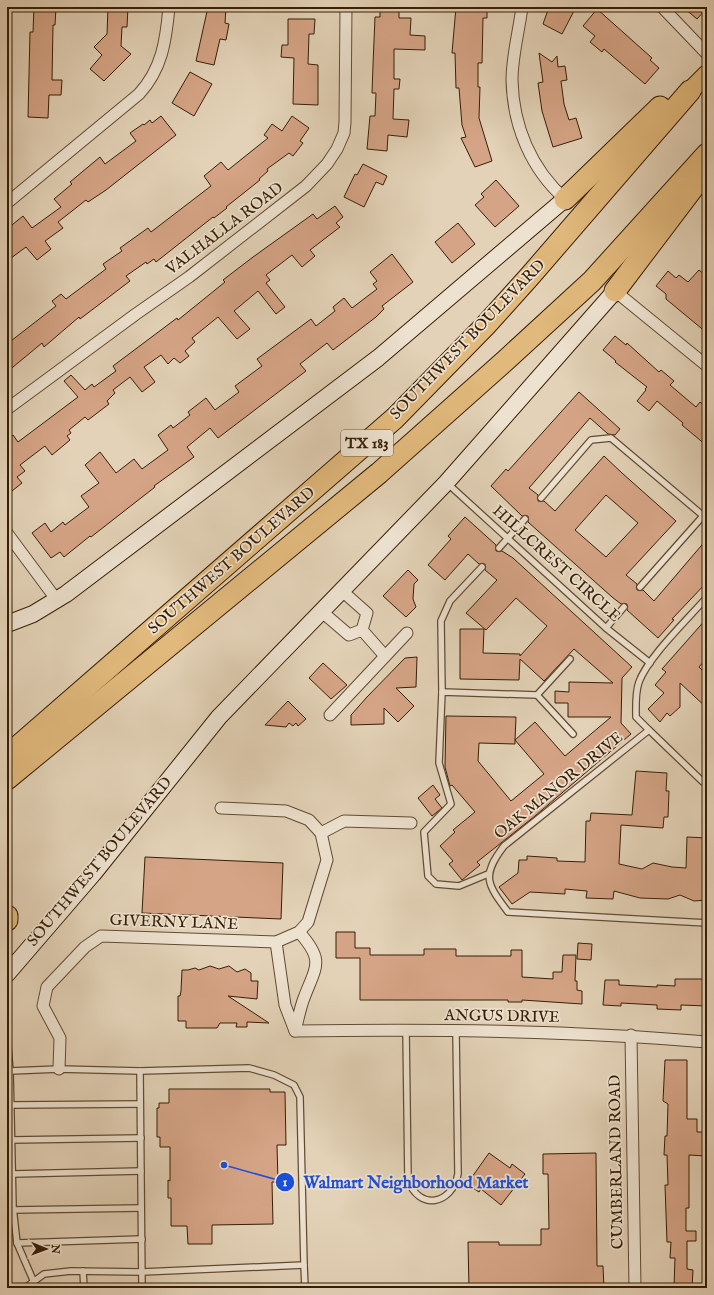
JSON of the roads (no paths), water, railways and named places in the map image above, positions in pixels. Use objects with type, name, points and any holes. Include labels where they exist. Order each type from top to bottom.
[{"type":"highway","points":[[565,199],[665,102],[690,91]]},
{"type":"highway","name":"SOUTHWEST BOULEVARD","points":[[7,756],[395,418],[480,331],[530,276],[690,91]]},
{"type":"highway","name":"SOUTHWEST BOULEVARD","points":[[7,779],[379,473],[501,365],[592,281],[707,154]]},
{"type":"highway","points":[[615,291],[707,170]]},
{"type":"main road","name":"SOUTHWEST BOULEVARD","points":[[690,91],[707,74]]},
{"type":"main road","name":"SOUTHWEST BOULEVARD","points":[[7,624],[33,614],[66,594],[378,358],[565,199]]},
{"type":"main road","name":"SOUTHWEST BOULEVARD","points":[[7,974],[93,874],[218,717],[446,483],[615,291]]},
{"type":"street","points":[[7,203],[139,94],[151,81],[159,65],[169,7]]},
{"type":"street","name":"VALHALLA ROAD","points":[[7,409],[195,272],[300,191],[327,164],[344,133],[346,7]]},
{"type":"street","points":[[522,7],[512,79],[515,113],[526,148],[537,168],[552,188],[565,199]]},
{"type":"street","points":[[662,7],[707,54]]},
{"type":"street","points":[[615,291],[707,366]]},
{"type":"street","points":[[7,533],[56,599]]},
{"type":"street","points":[[341,590],[367,613],[362,630]]},
{"type":"street","points":[[321,611],[349,635],[362,630]]},
{"type":"street","points":[[362,630],[385,656]]},
{"type":"street","points":[[330,715],[407,633]]},
{"type":"street","points":[[221,808],[286,811],[309,820],[321,833],[327,860],[308,922],[299,932],[312,946],[317,963],[314,977],[304,998],[295,1031]]},
{"type":"street","points":[[321,833],[344,821],[411,822]]},
{"type":"street","name":"GIVERNY LANE","points":[[59,1069],[60,1038],[43,1006],[47,987],[85,947],[101,936],[276,942],[299,932]]},
{"type":"street","points":[[276,942],[285,1005],[295,1031]]},
{"type":"street","name":"ANGUS DRIVE","points":[[295,1031],[406,1030],[631,1036],[707,1042]]},
{"type":"street","name":"CUMBERLAND ROAD","points":[[631,1036],[635,1288]]},
{"type":"lane","points":[[541,498],[591,440],[611,438],[705,517],[640,588]]},
{"type":"lane","name":"HILLCREST CIRCLE","points":[[446,483],[606,628],[650,663]]},
{"type":"lane","points":[[499,548],[525,519]]},
{"type":"lane","points":[[482,567],[450,601],[441,621],[442,692],[439,763],[451,804],[424,832],[428,876],[436,884],[459,886],[488,874],[490,883],[497,897],[508,912],[707,923]]},
{"type":"lane","points":[[707,598],[650,663],[639,683],[636,702],[636,716],[681,763],[703,782],[707,783]]},
{"type":"lane","points":[[606,628],[624,606]]},
{"type":"lane","points":[[537,695],[570,659]]},
{"type":"lane","points":[[442,692],[537,695],[572,734]]},
{"type":"lane","name":"OAK MANOR DRIVE","points":[[488,874],[494,859],[504,846],[649,730]]},
{"type":"lane","points":[[406,1030],[408,1180],[414,1194],[427,1200],[440,1200],[447,1197],[456,1184],[458,1174],[456,1032]]},
{"type":"lane","points":[[7,1036],[10,1071],[10,1171],[13,1210],[17,1243],[33,1280]]},
{"type":"lane","points":[[10,1071],[59,1069],[140,1071],[249,1068],[274,1075],[294,1085],[300,1097],[304,1288]]},
{"type":"lane","points":[[140,1071],[142,1288]]},
{"type":"lane","points":[[11,1105],[140,1104]]},
{"type":"lane","points":[[11,1140],[141,1138]]},
{"type":"lane","points":[[10,1171],[141,1171]]},
{"type":"lane","points":[[13,1210],[141,1208]]},
{"type":"lane","points":[[17,1243],[142,1239]]},
{"type":"lane","points":[[25,1288],[33,1280],[44,1274],[83,1271],[142,1272],[304,1265]]},
{"type":"lane","points":[[83,1271],[84,1288]]},
{"type":"place","name":"Walmart Neighborhood Market","points":[[224,1165]]}]
